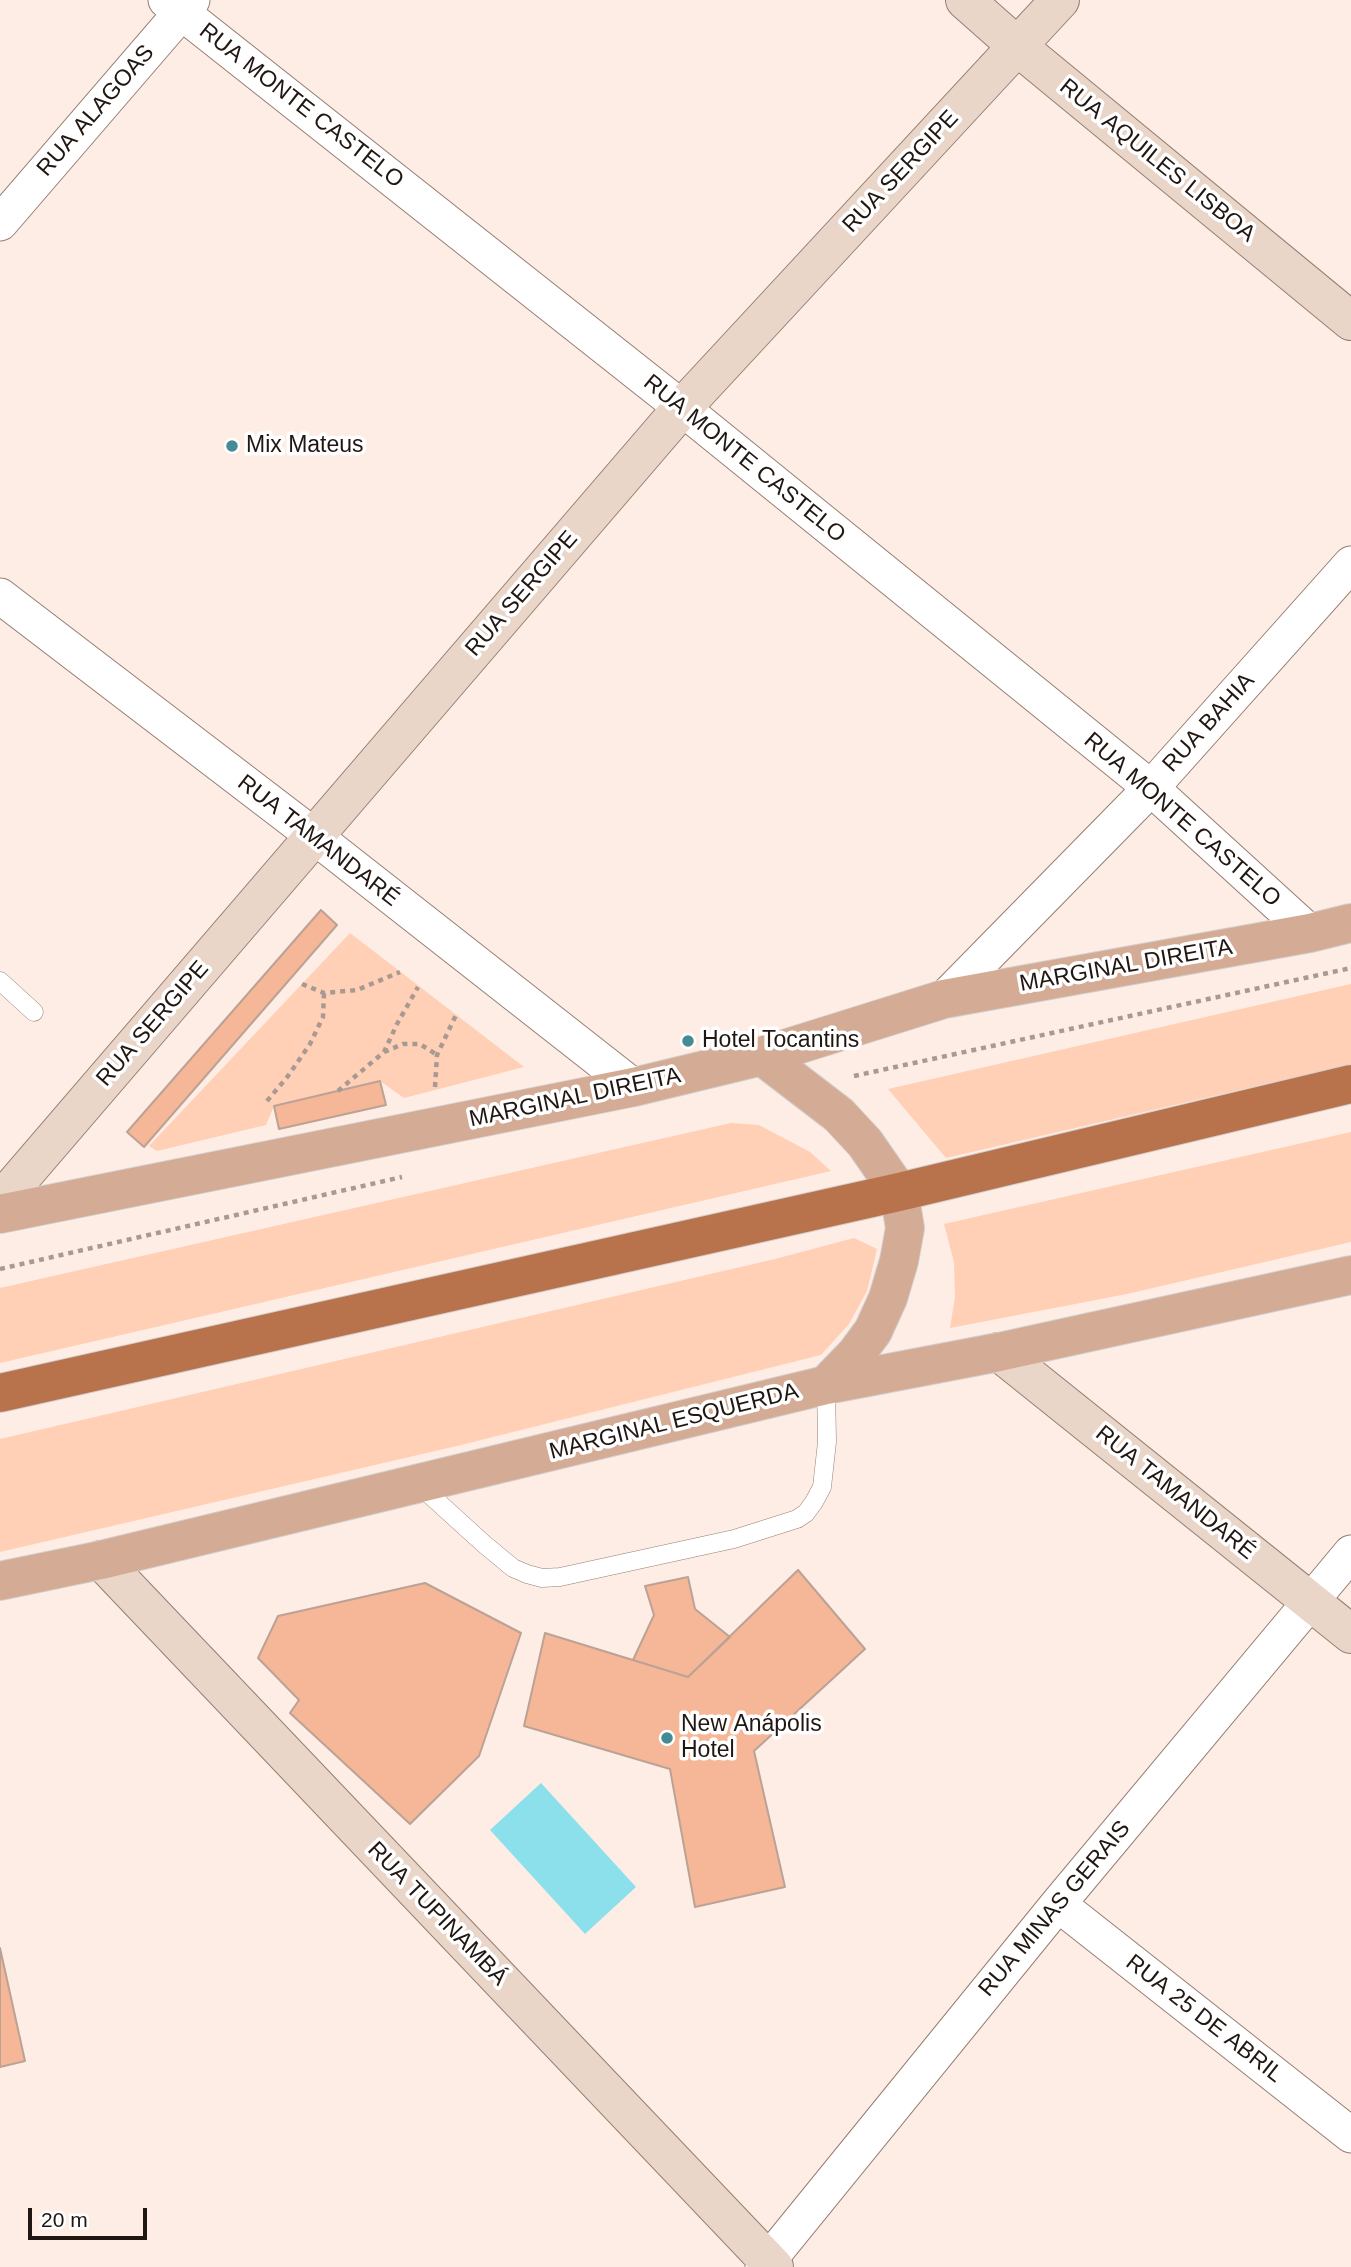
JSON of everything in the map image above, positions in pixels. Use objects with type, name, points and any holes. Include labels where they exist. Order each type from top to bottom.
[{"type":"highway","points":[[0,1393],[899,1192],[1351,1084]]},
{"type":"main road","name":"MARGINAL DIREITA","points":[[0,1214],[634,1087],[762,1056],[944,999],[1310,933],[1351,923]]},
{"type":"main road","points":[[762,1056],[839,1115],[865,1143],[899,1192],[905,1228],[888,1298],[873,1331],[856,1354],[825,1385]]},
{"type":"main road","name":"MARGINAL ESQUERDA","points":[[0,1581],[101,1560],[825,1385],[999,1352],[1351,1275]]},
{"type":"street","name":"RUA AQUILES LISBOA","points":[[965,0],[1017,46],[1351,321]]},
{"type":"street","name":"RUA SERGIPE","points":[[0,1202],[682,408],[1060,0]]},
{"type":"street","name":"RUA ALAGOAS","points":[[0,223],[180,4]]},
{"type":"street","name":"RUA MONTE CASTELO","points":[[180,4],[1151,788],[1310,933]]},
{"type":"street","name":"RUA BAHIA","points":[[944,999],[1151,788],[1351,564]]},
{"type":"street","name":"RUA TAMANDARÉ","points":[[0,596],[314,836],[634,1087]]},
{"type":"street","name":"RUA TAMANDARÉ","points":[[999,1352],[1351,1634]]},
{"type":"street","name":"RUA MINAS GERAIS","points":[[768,2265],[1058,1903],[1351,1553]]},
{"type":"street","name":"RUA TUPINAMBÁ","points":[[101,1560],[768,2265]]},
{"type":"street","name":"RUA 25 DE ABRIL","points":[[1058,1903],[1351,2135]]},
{"type":"lane","points":[[0,981],[34,1012]]},
{"type":"lane","points":[[418,1483],[513,1567],[542,1578],[561,1577],[734,1539],[797,1519],[806,1513],[814,1502],[822,1487],[827,1442],[825,1385]]},
{"type":"path","points":[[858,1086],[850,1076],[1351,968]]},
{"type":"path","points":[[302,984],[324,993],[357,990],[400,972]]},
{"type":"path","points":[[384,1052],[418,987]]},
{"type":"path","points":[[267,1101],[310,1044],[323,1017],[324,993]]},
{"type":"path","points":[[435,1090],[438,1055],[456,1015]]},
{"type":"path","points":[[338,1091],[384,1052],[404,1044],[420,1044],[438,1055]]},
{"type":"path","points":[[0,1269],[413,1175]]},
{"type":"shaded area","points":[[350,933],[524,1067],[404,1098],[380,1081],[274,1106],[266,1125],[157,1151],[149,1146]]},
{"type":"shaded area","points":[[1351,984],[1351,1064],[946,1158],[888,1089]]},
{"type":"shaded area","points":[[731,1123],[759,1125],[810,1152],[831,1171],[0,1363],[0,1288]]},
{"type":"shaded area","points":[[1351,1132],[1351,1242],[1127,1294],[950,1328],[955,1297],[954,1262],[944,1224]]},
{"type":"shaded area","points":[[854,1238],[877,1249],[867,1291],[849,1324],[821,1355],[461,1445],[0,1552],[0,1439],[775,1259]]},
{"type":"water","points":[[541,1783],[636,1887],[585,1934],[490,1830]]},
{"type":"building","points":[[321,910],[337,925],[144,1147],[127,1132]]},
{"type":"building","points":[[380,1081],[386,1105],[279,1129],[274,1106]]},
{"type":"building","name":"New Anápolis Hotel","points":[[798,1570],[865,1649],[754,1751],[785,1887],[695,1907],[670,1769],[524,1726],[545,1633],[688,1677]]},
{"type":"building","points":[[688,1577],[695,1609],[730,1637],[688,1677],[633,1660],[654,1615],[645,1586]]},
{"type":"building","points":[[425,1583],[521,1633],[479,1756],[410,1824],[290,1713],[299,1700],[258,1658],[278,1616]]},
{"type":"building","points":[[0,1948],[25,2061],[0,2067]]},
{"type":"place","name":"Mix Mateus","points":[[232,446]]},
{"type":"place","name":"Hotel Tocantins","points":[[688,1041]]},
{"type":"place","name":"New Anápolis Hotel","points":[[667,1738]]}]
